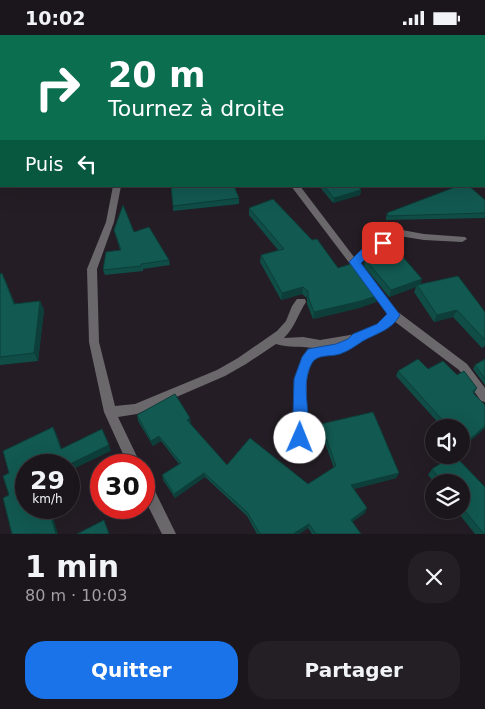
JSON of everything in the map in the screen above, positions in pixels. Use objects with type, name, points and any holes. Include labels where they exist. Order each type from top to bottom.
[{"type":"street","points":[[117,187],[110,222],[92,269],[94,342],[110,412],[130,454]]},
{"type":"street","points":[[295,187],[394,315],[463,367],[485,397]]},
{"type":"street","points":[[354,262],[383,243],[390,231],[424,237],[462,239]]},
{"type":"street","points":[[110,412],[137,409],[221,373],[275,339],[290,324],[297,306],[301,302]]},
{"type":"street","points":[[300,438],[303,430],[300,415],[301,379],[306,361],[313,353],[338,349],[352,343],[381,327],[394,315]]},
{"type":"street","points":[[275,339],[287,343],[303,342],[320,345],[358,338]]},
{"type":"street","points":[[155,506],[169,534]]},
{"type":"building","points":[[171,187],[234,187],[239,198],[173,206]]},
{"type":"building","points":[[325,187],[359,187],[361,190],[334,198]]},
{"type":"building","points":[[455,187],[470,187],[485,200],[485,213],[388,216],[387,213]]},
{"type":"building","points":[[273,199],[312,240],[317,239],[338,268],[354,263],[379,295],[314,312],[308,297],[308,291],[303,287],[282,293],[261,255],[284,249],[249,208]]},
{"type":"building","points":[[123,205],[134,232],[149,227],[169,260],[141,264],[141,266],[103,270],[106,252],[121,250],[114,230]]},
{"type":"building","points":[[396,249],[422,279],[391,290],[365,259]]},
{"type":"building","points":[[2,273],[14,304],[40,301],[34,353],[0,357],[0,274]]},
{"type":"building","points":[[458,276],[485,312],[485,340],[457,310],[437,315],[417,285]]},
{"type":"building","points":[[418,359],[428,369],[443,361],[457,375],[464,371],[477,388],[473,391],[474,394],[485,405],[485,426],[470,439],[470,419],[442,419],[398,371]]},
{"type":"building","points":[[485,359],[485,379],[475,365]]},
{"type":"building","points":[[175,394],[190,418],[187,420],[227,465],[250,438],[308,484],[336,466],[321,424],[373,412],[399,473],[351,485],[367,508],[351,520],[361,534],[316,534],[309,524],[293,534],[260,534],[247,512],[204,473],[174,494],[162,475],[181,463],[159,436],[151,441],[137,415]]},
{"type":"building","points":[[53,427],[61,449],[102,429],[109,445],[80,459],[80,454],[15,454],[15,519],[52,519],[56,534],[12,534],[3,498],[9,495],[3,476],[9,473],[3,451]]},
{"type":"building","points":[[440,464],[463,464],[485,487],[485,534],[470,517],[470,474],[436,474],[432,469]]},
{"type":"building","points":[[104,520],[109,534],[77,534]]},
{"type":"route","points":[[300,438],[303,430],[300,415],[300,389],[306,361],[313,353],[326,353],[352,343],[381,327],[394,315],[354,262],[383,243]]}]
